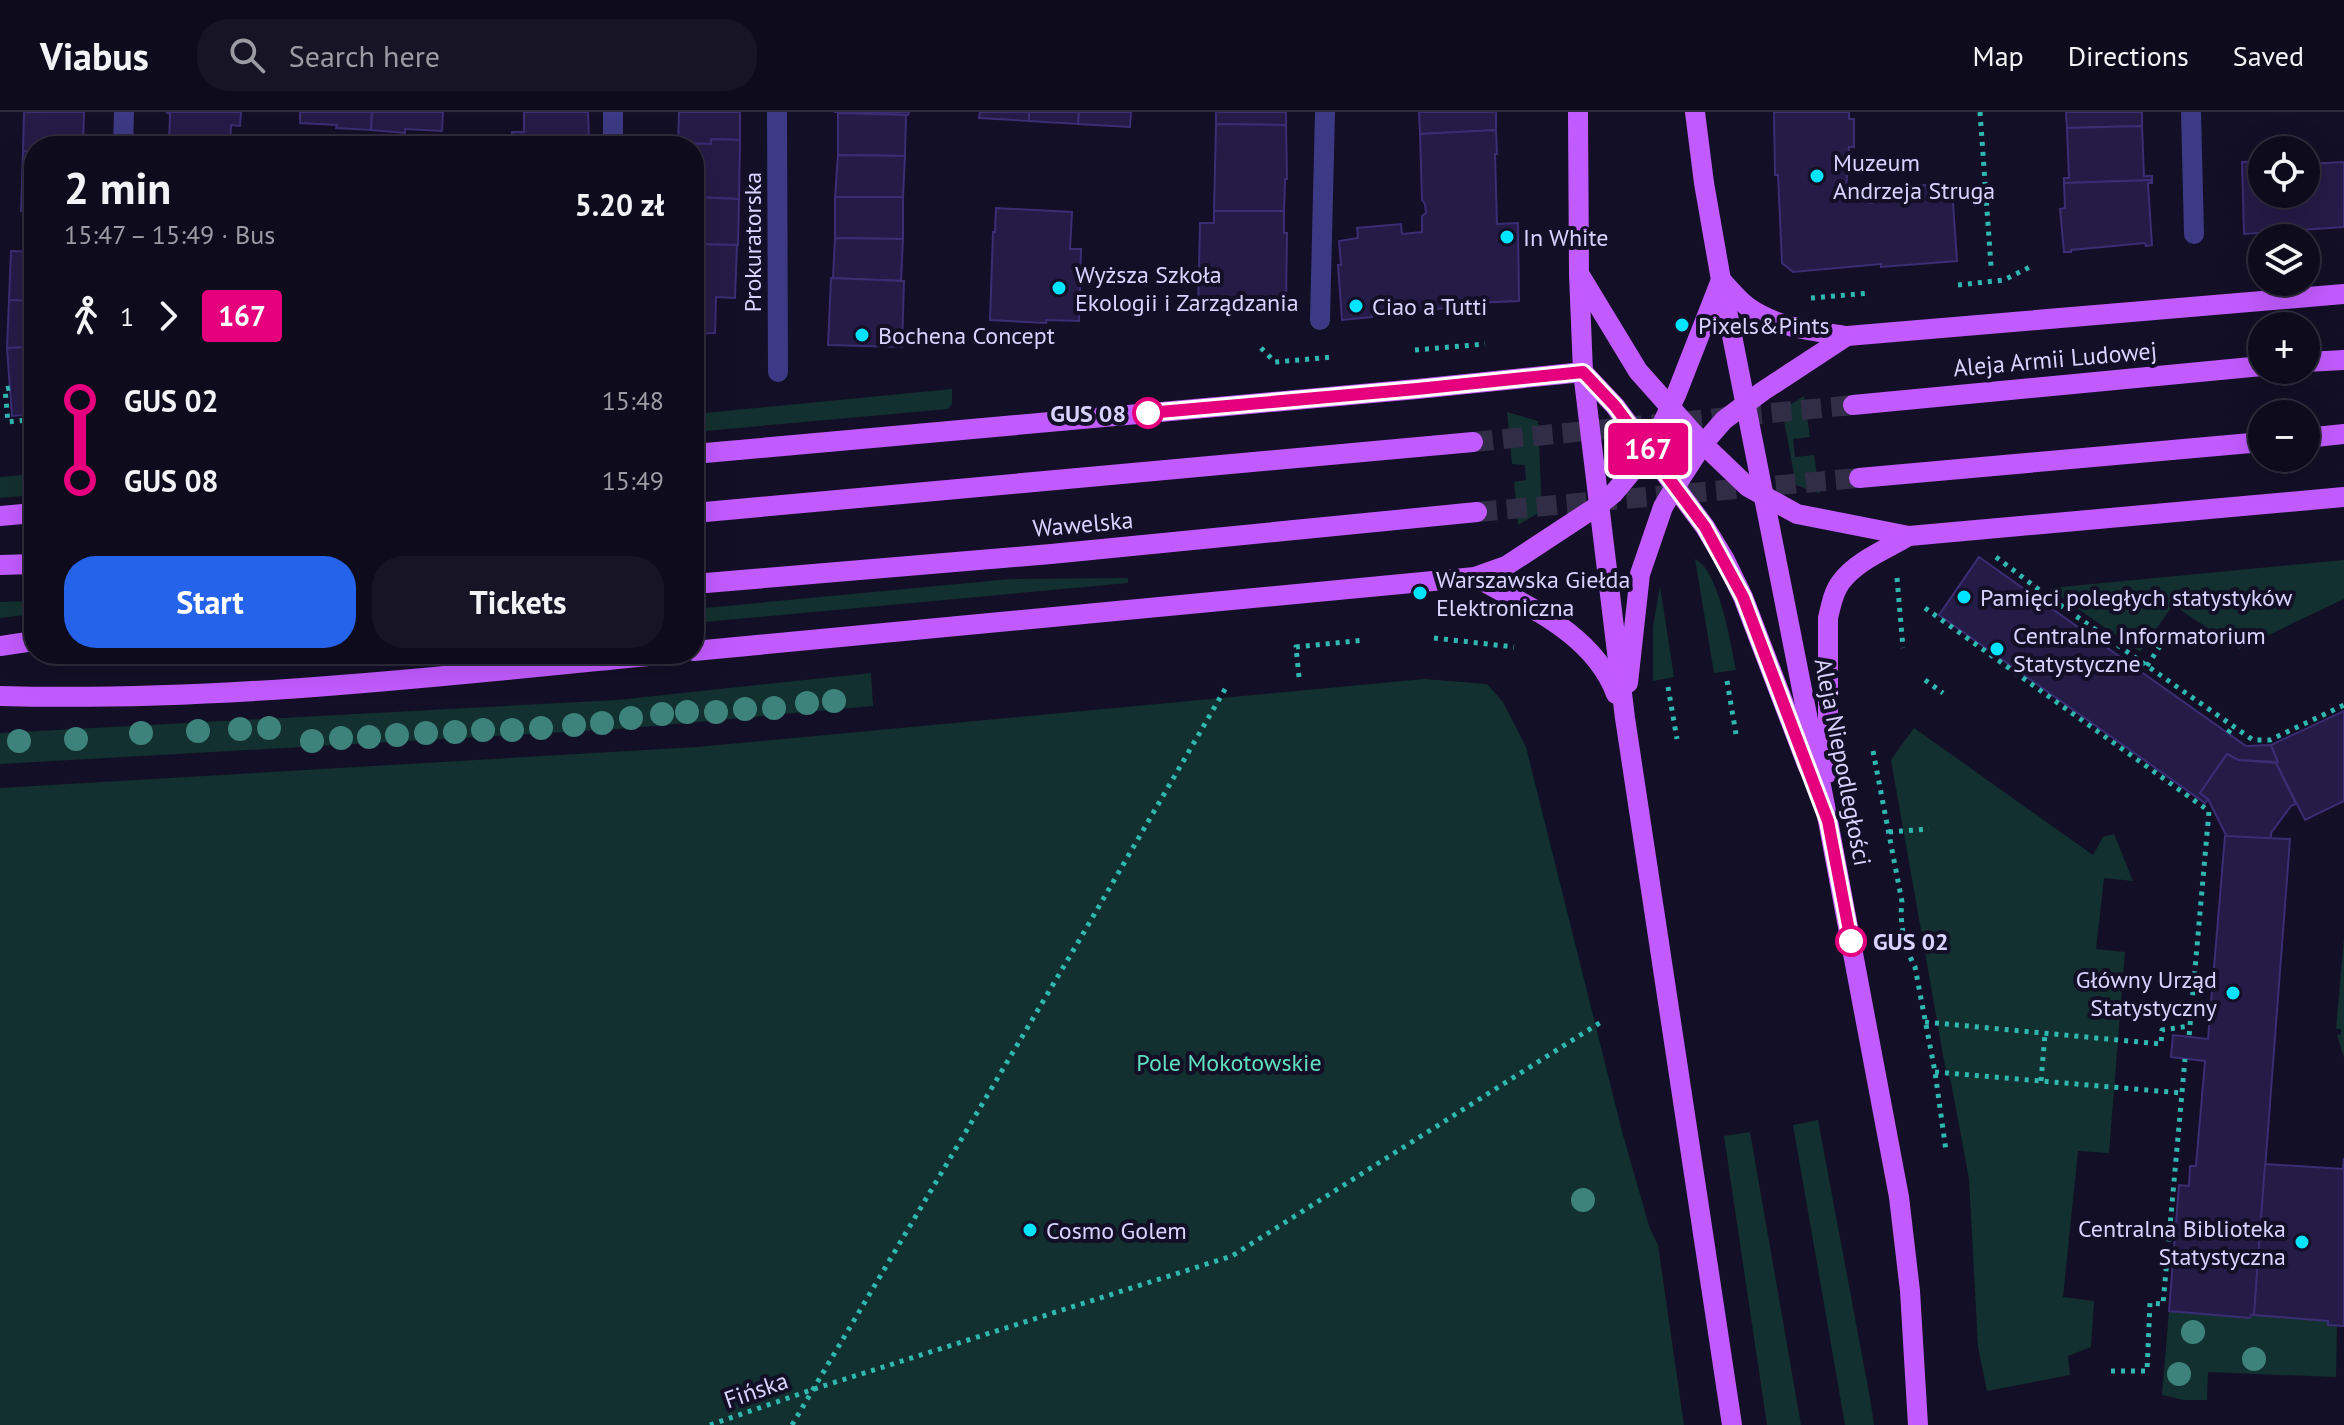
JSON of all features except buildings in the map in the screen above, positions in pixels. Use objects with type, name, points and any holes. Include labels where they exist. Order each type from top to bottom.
[{"type":"main road","points":[[1578,112],[1583,372],[1625,718],[1732,1425]]},
{"type":"main road","name":"Aleja Niepodległości","points":[[1695,112],[1721,280],[1899,1197],[1910,1291],[1918,1425]]},
{"type":"main road","points":[[1579,274],[1638,371],[1703,444],[1748,487],[1797,514],[1909,536],[2344,497]]},
{"type":"main road","points":[[704,650],[1475,577],[1506,566],[1561,532],[1613,494],[1649,451],[1671,407],[1721,280],[1745,305],[1769,320],[1847,336],[2344,294]]},
{"type":"main road","points":[[1625,718],[1640,574],[1663,507],[1703,444],[1724,420],[1847,336]]},
{"type":"main road","points":[[2320,361],[2344,360]]},
{"type":"main road","name":"Aleja Armii Ludowej","points":[[1853,405],[2248,367]]},
{"type":"main road","points":[[1583,372],[1615,406],[1705,527],[1743,597],[1828,821]]},
{"type":"main road","points":[[704,453],[1583,372]]},
{"type":"main road","points":[[2320,437],[2344,434]]},
{"type":"main road","name":"Wawelska","points":[[704,512],[1473,442]]},
{"type":"main road","points":[[1859,478],[2248,443]]},
{"type":"main road","name":"Wawelska","points":[[704,583],[1051,554],[1477,512]]},
{"type":"main road","points":[[0,516],[24,514]]},
{"type":"main road","points":[[1828,821],[1828,618],[1833,598],[1840,583],[1854,569],[1909,536]]},
{"type":"main road","points":[[0,565],[24,564]]},
{"type":"main road","points":[[1475,577],[1540,612],[1587,649],[1610,677],[1625,718]]},
{"type":"main road","points":[[0,646],[24,642]]},
{"type":"main road","points":[[0,696],[83,698],[201,695],[562,664]]},
{"type":"street","points":[[123,136],[124,112]]},
{"type":"street","points":[[613,112],[613,136]]},
{"type":"street","name":"Prokuratorska","points":[[777,112],[778,372]]},
{"type":"street","points":[[1320,320],[1325,112]]},
{"type":"street","points":[[2191,112],[2194,234]]},
{"type":"path","points":[[1980,112],[1991,266]]},
{"type":"path","points":[[1958,285],[2004,280],[2030,267]]},
{"type":"path","points":[[1822,297],[1870,293]]},
{"type":"path","points":[[1415,350],[1485,344]]},
{"type":"path","points":[[1261,348],[1275,362],[1333,357]]},
{"type":"path","points":[[10,388],[5,389],[8,422],[24,420]]},
{"type":"path","points":[[1989,552],[2253,740],[2270,740],[2344,705]]},
{"type":"path","points":[[1897,578],[1903,648]]},
{"type":"path","points":[[1925,608],[2209,811],[2189,1037]]},
{"type":"path","points":[[1434,638],[1514,647]]},
{"type":"path","points":[[1299,677],[1296,647],[1365,640]]},
{"type":"path","points":[[2147,666],[2160,646]]},
{"type":"path","points":[[1925,680],[1943,693]]},
{"type":"path","points":[[1727,681],[1736,734]]},
{"type":"path","points":[[792,1425],[1228,684]]},
{"type":"path","points":[[1668,687],[1677,739]]},
{"type":"path","points":[[2228,733],[2233,726]]},
{"type":"path","points":[[1873,751],[1902,902],[1901,913],[1909,956],[1915,967],[1935,1072],[1946,1151]]},
{"type":"path","points":[[1889,832],[1929,829]]},
{"type":"path","name":"Fińska","points":[[710,1425],[1232,1256],[1601,1022]]},
{"type":"path","points":[[1925,1022],[2161,1044],[2162,1030],[2189,1026]]},
{"type":"path","points":[[2041,1081],[2045,1034]]},
{"type":"path","points":[[2111,1371],[2147,1371],[2150,1303],[2163,1304],[2185,1059]]},
{"type":"path","points":[[1935,1072],[2182,1093]]},
{"type":"green space","points":[[952,389],[952,404],[948,409],[704,431],[704,413]]},
{"type":"green space","points":[[1804,396],[1810,437],[1793,439],[1795,457],[1814,455],[1820,494],[1796,485],[1782,410]]},
{"type":"green space","points":[[1507,412],[1538,421],[1542,511],[1518,525],[1514,482],[1526,480],[1525,465],[1512,464]]},
{"type":"green space","points":[[24,475],[24,496],[0,498],[0,477]]},
{"type":"green space","points":[[1695,559],[1711,577],[1717,592],[1736,670],[1714,673]]},
{"type":"green space","points":[[2344,560],[2344,599],[2239,649],[2173,605],[2140,652],[2051,590],[2051,588]]},
{"type":"green space","points":[[1128,578],[1128,583],[704,622],[704,608],[1011,579]]},
{"type":"green space","points":[[1660,586],[1674,677],[1653,681],[1653,627]]},
{"type":"green space","points":[[24,601],[24,615],[0,618],[0,602]]},
{"type":"green space","points":[[871,673],[873,706],[620,729],[0,764],[0,733],[617,700]]},
{"type":"green space","name":"Pole Mokotowskie","points":[[1424,679],[1487,684],[1503,702],[1526,747],[1623,1135],[1650,1229],[1658,1245],[1684,1425],[0,1425],[0,788],[697,747]]},
{"type":"green space","points":[[1914,728],[2093,855],[2103,837],[2114,834],[2133,881],[2104,878],[2096,949],[2125,952],[2109,1153],[2078,1151],[2063,1297],[2094,1301],[2091,1347],[2068,1356],[2070,1375],[1987,1391],[1978,1347],[1969,1179],[1951,1082],[1945,1066],[1891,760]]},
{"type":"green space","points":[[2344,938],[2344,1058],[2337,1035],[2341,1034],[2341,1029],[2336,1029]]},
{"type":"green space","points":[[1818,1120],[1874,1425],[1845,1425],[1793,1125]]},
{"type":"green space","points":[[1750,1132],[1801,1425],[1767,1425],[1724,1136]]},
{"type":"green space","points":[[2169,1311],[2328,1321],[2337,1325],[2336,1377],[2208,1372],[2207,1400],[2184,1400],[2162,1395]]},
{"type":"tunnel","points":[[1473,442],[1853,405]]},
{"type":"tunnel","points":[[1477,512],[1859,478]]},
{"type":"bus line","name":"167","points":[[1148,413],[1583,372],[1615,406],[1705,527],[1743,597],[1828,821],[1851,941]]},
{"type":"place","name":"Muzeum Andrzeja Struga","points":[[1817,176]]},
{"type":"place","name":"In White","points":[[1507,237]]},
{"type":"place","name":"Wyższa Szkoła Ekologii i Zarządzania","points":[[1059,288]]},
{"type":"place","name":"Ciao a Tutti","points":[[1356,306]]},
{"type":"place","name":"Pixels&Pints","points":[[1682,325]]},
{"type":"place","name":"Bochena Concept","points":[[862,335]]},
{"type":"place","name":"GUS 08","points":[[1148,413]]},
{"type":"place","name":"Warszawska Giełda Elektroniczna","points":[[1420,593]]},
{"type":"place","name":"Pamięci poległych statystyków","points":[[1964,597]]},
{"type":"place","name":"Centralne Informatorium Statystyczne","points":[[1997,649]]},
{"type":"place","name":"GUS 02","points":[[1851,941]]},
{"type":"place","name":"Główny Urząd Statystyczny","points":[[2233,993]]},
{"type":"place","name":"Cosmo Golem","points":[[1030,1230]]},
{"type":"place","name":"Centralna Biblioteka Statystyczna","points":[[2302,1242]]}]
